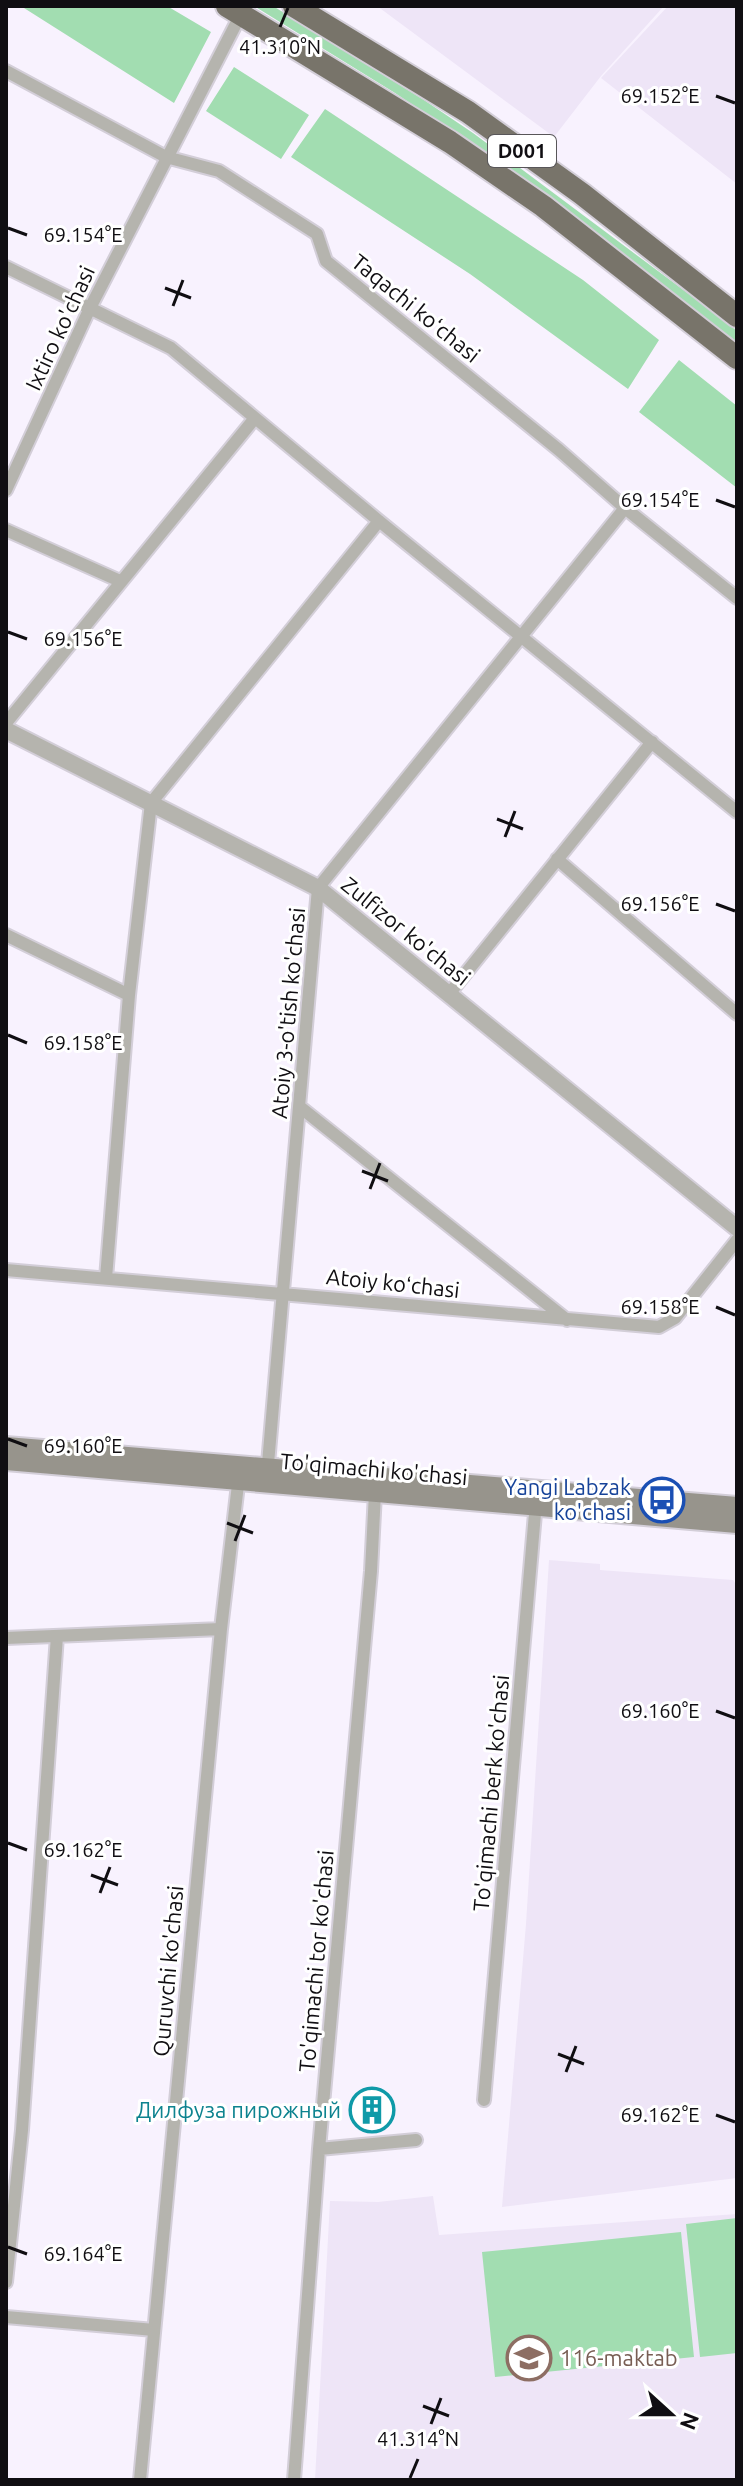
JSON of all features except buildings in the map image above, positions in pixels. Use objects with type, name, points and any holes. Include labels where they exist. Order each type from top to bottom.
[{"type":"highway","name":"D001","points":[[294,6],[468,112],[582,194],[737,316]]},
{"type":"highway","name":"D001","points":[[234,10],[450,142],[543,206],[737,358]]},
{"type":"main road","name":"To'qimachi ko'chasi","points":[[6,1446],[239,1473]]},
{"type":"main road","name":"To'qimachi ko'chasi","points":[[6,1461],[267,1475],[537,1499],[737,1524]]},
{"type":"main road","name":"To'qimachi ko'chasi","points":[[267,1475],[375,1493],[737,1506]]},
{"type":"street","name":"Ixtiro ko'chasi","points":[[6,490],[234,10]]},
{"type":"street","name":"Taqachi koʻchasi","points":[[6,71],[166,157],[219,171],[317,234],[326,261],[737,598]]},
{"type":"street","points":[[6,267],[171,348],[737,812]]},
{"type":"street","points":[[6,723],[255,418]]},
{"type":"street","name":"Atoiy 3-o'tish ko'chasi","points":[[267,1475],[318,888],[625,508]]},
{"type":"street","points":[[106,1278],[129,995],[151,803],[379,521]]},
{"type":"street","points":[[6,530],[120,581]]},
{"type":"street","name":"Zulfizor ko'chasi","points":[[6,730],[318,888],[737,1228]]},
{"type":"street","points":[[449,994],[652,742]]},
{"type":"street","points":[[557,859],[737,1014]]},
{"type":"street","points":[[6,935],[129,995]]},
{"type":"street","points":[[300,1107],[567,1320]]},
{"type":"street","name":"Atoiy koʻchasi","points":[[6,1270],[648,1327],[668,1323],[681,1311],[737,1240]]},
{"type":"street","name":"Quruvchi ko'chasi","points":[[140,2480],[221,1629],[239,1473]]},
{"type":"street","name":"To'qimachi tor ko'chasi","points":[[294,2480],[375,1493]]},
{"type":"street","name":"To'qimachi berk ko'chasi","points":[[484,2100],[537,1499]]},
{"type":"street","points":[[6,1638],[221,1629]]},
{"type":"street","points":[[6,2282],[22,2130],[57,1636]]},
{"type":"street","points":[[319,2149],[416,2140]]},
{"type":"street","points":[[6,2317],[154,2330]]},
{"type":"shaded area","points":[[377,6],[664,6],[601,76],[554,137]]},
{"type":"shaded area","points":[[668,6],[737,6],[737,184],[601,78]]},
{"type":"shaded area","points":[[549,1560],[600,1564],[600,1570],[733,1580],[737,1586],[737,2178],[502,2207],[526,1924]]},
{"type":"shaded area","name":"116-maktab","points":[[433,2196],[439,2235],[737,2214],[737,2480],[315,2480],[330,2201],[378,2202]]},
{"type":"green space","points":[[167,6],[211,32],[174,103],[24,8]]},
{"type":"green space","points":[[254,6],[273,6],[473,133],[717,315],[737,331],[737,342],[499,163],[395,93]]},
{"type":"green space","points":[[234,67],[309,115],[281,159],[206,111]]},
{"type":"green space","points":[[325,109],[583,280],[659,340],[628,389],[470,274],[291,157]]},
{"type":"green space","points":[[679,360],[737,406],[737,488],[639,412]]},
{"type":"green space","points":[[737,2218],[737,2353],[700,2357],[686,2224]]},
{"type":"green space","points":[[681,2232],[694,2357],[495,2377],[482,2252]]},
{"type":"place","name":"Yangi Labzak ko'chasi","points":[[662,1500]]},
{"type":"place","name":"Дилфуза пирожный","points":[[372,2110]]},
{"type":"place","name":"116-maktab","points":[[529,2358]]}]
